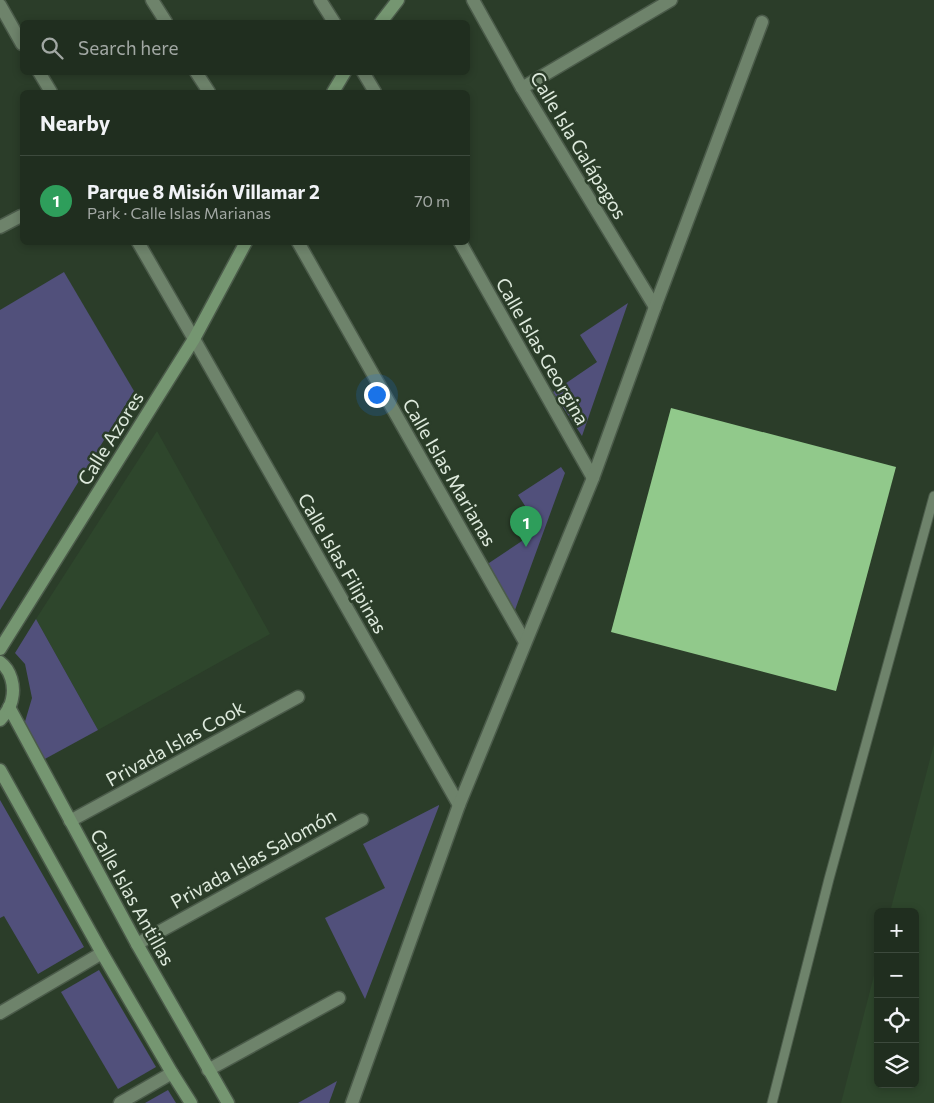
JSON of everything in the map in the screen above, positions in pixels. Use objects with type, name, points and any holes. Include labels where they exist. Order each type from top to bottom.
[{"type":"street","points":[[152,0],[165,20]]},
{"type":"street","points":[[320,0],[333,20]]},
{"type":"street","points":[[383,20],[398,0]]},
{"type":"street","name":"Calle Isla Galápagos","points":[[473,0],[522,88],[655,307]]},
{"type":"street","points":[[522,88],[671,0]]},
{"type":"street","points":[[0,5],[20,40]]},
{"type":"street","points":[[352,1103],[459,805],[593,478],[762,22]]},
{"type":"street","points":[[41,75],[50,90]]},
{"type":"street","points":[[198,75],[208,90]]},
{"type":"street","points":[[334,90],[343,75]]},
{"type":"street","points":[[365,75],[374,90]]},
{"type":"street","points":[[0,227],[20,216]]},
{"type":"street","name":"Calle Islas Filipinas","points":[[140,245],[459,805]]},
{"type":"street","name":"Calle Azores","points":[[0,649],[194,339],[244,245]]},
{"type":"street","name":"Calle Islas Marianas","points":[[300,245],[525,642]]},
{"type":"street","name":"Calle Islas Georgina","points":[[462,245],[593,478]]},
{"type":"street","points":[[0,662],[7,670],[12,682],[12,700],[0,720]]},
{"type":"street","name":"Privada Islas Cook","points":[[70,821],[298,697]]},
{"type":"street","name":"Calle Islas Antillas","points":[[9,707],[136,944],[228,1103]]},
{"type":"street","points":[[0,770],[102,953],[172,1074],[191,1103]]},
{"type":"street","name":"Privada Islas Salomón","points":[[136,944],[362,820]]},
{"type":"street","points":[[0,1013],[102,953]]},
{"type":"street","points":[[208,1070],[339,998]]},
{"type":"street","points":[[120,1103],[172,1074]]},
{"type":"lane","points":[[772,1103],[829,879],[934,496]]},
{"type":"shaded area","points":[[64,272],[134,391],[0,610],[0,310]]},
{"type":"shaded area","points":[[628,303],[582,436],[553,392],[597,362],[580,335]]},
{"type":"shaded area","points":[[157,431],[270,634],[98,730],[36,619]]},
{"type":"shaded area","points":[[561,467],[565,473],[515,610],[486,565],[540,529],[518,495]]},
{"type":"shaded area","points":[[36,619],[98,730],[43,760],[24,725],[32,698],[25,664],[15,653]]},
{"type":"shaded area","points":[[934,744],[934,1103],[841,1103],[874,975],[874,1088],[919,1088],[919,908],[891,908]]},
{"type":"shaded area","points":[[0,800],[84,947],[38,974],[4,916],[0,918]]},
{"type":"shaded area","points":[[439,805],[365,999],[325,918],[385,888],[363,844]]},
{"type":"shaded area","points":[[99,970],[156,1067],[118,1089],[61,992]]},
{"type":"shaded area","points":[[337,1081],[329,1103],[298,1103]]},
{"type":"shaded area","points":[[168,1090],[176,1103],[145,1103]]},
{"type":"building","points":[[671,408],[896,467],[836,691],[611,632]]},
{"type":"place","name":"Parque 8 Misión Villamar 2","points":[[526,547]]}]
